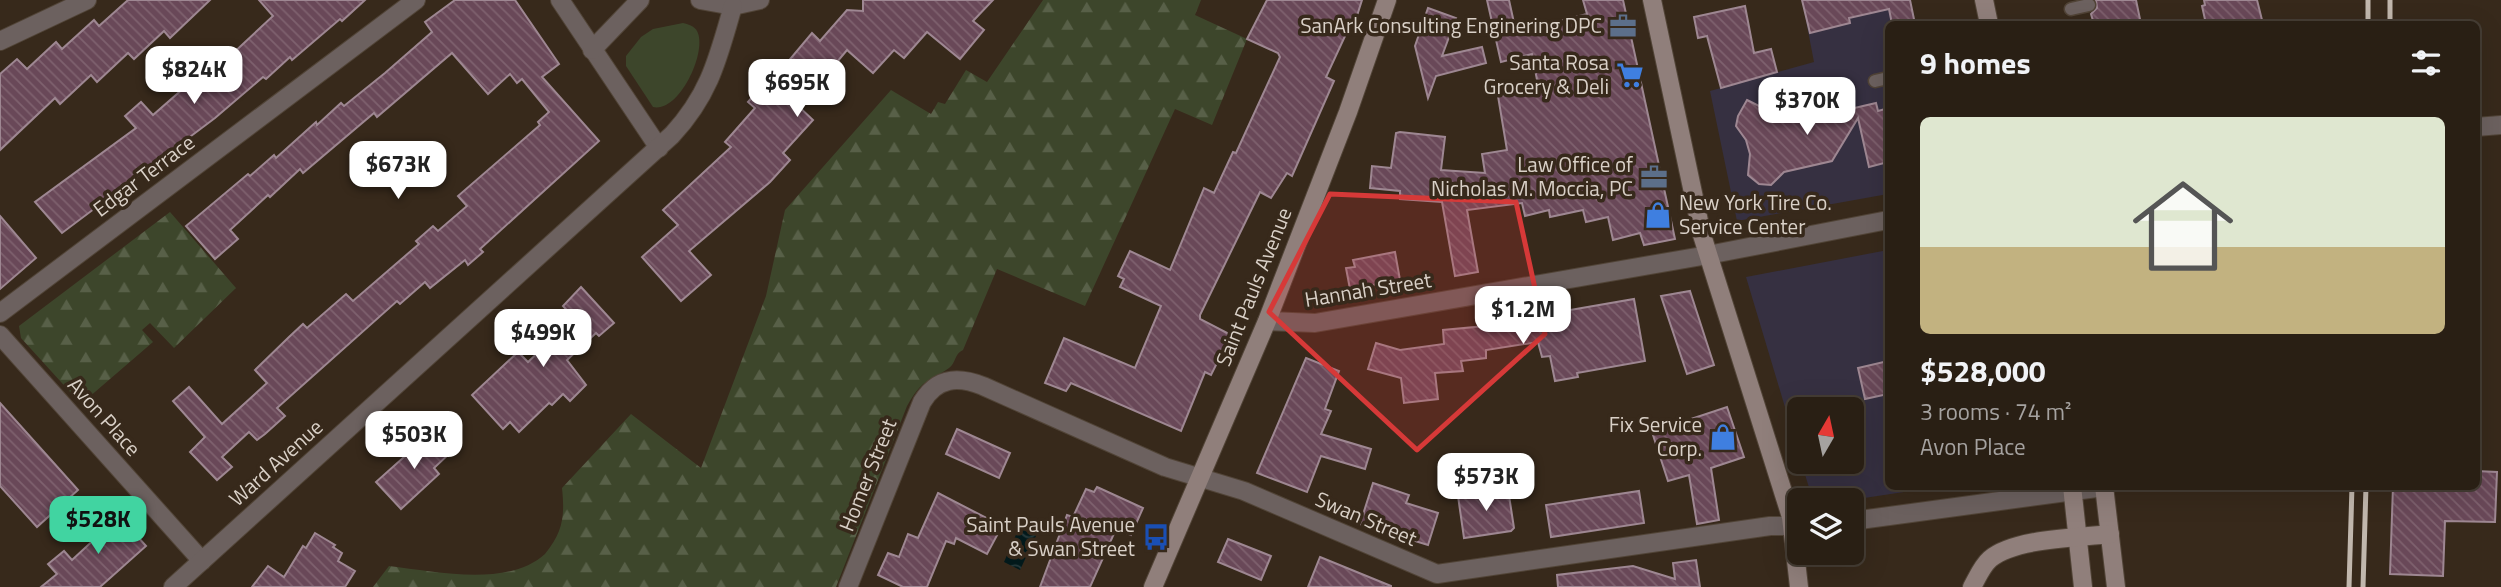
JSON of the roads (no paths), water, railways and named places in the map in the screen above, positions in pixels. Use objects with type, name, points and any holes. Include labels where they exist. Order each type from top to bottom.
[{"type":"main road","name":"Saint Pauls Avenue","points":[[1153,587],[1267,321],[1343,125],[1387,0]]},
{"type":"main road","points":[[1653,0],[1708,255],[1787,498]]},
{"type":"main road","points":[[1984,0],[1988,21]]},
{"type":"main road","points":[[2072,490],[2083,587]]},
{"type":"main road","points":[[2105,490],[2116,587]]},
{"type":"main road","points":[[1972,587],[1988,561],[1998,554],[2031,543],[2110,534]]},
{"type":"main road","points":[[1798,565],[1799,587]]},
{"type":"street","points":[[0,41],[87,0]]},
{"type":"street","name":"Edgar Terrace","points":[[0,313],[416,0]]},
{"type":"street","points":[[560,0],[659,148]]},
{"type":"street","points":[[592,50],[640,0]]},
{"type":"street","points":[[700,0],[733,6],[760,0]]},
{"type":"street","name":"Ward Avenue","points":[[173,587],[659,148],[683,123],[706,91],[733,6]]},
{"type":"street","points":[[2480,127],[2501,125]]},
{"type":"street","name":"Hannah Street","points":[[1267,321],[1315,323],[1708,255],[1885,221]]},
{"type":"street","name":"Avon Place","points":[[0,335],[202,561]]},
{"type":"street","name":"Swan Street","points":[[936,384],[954,379],[975,383],[1165,467],[1244,491],[1437,574],[1770,526],[1787,526]]},
{"type":"street","name":"Homer Street","points":[[848,587],[922,402],[936,384]]},
{"type":"street","points":[[1864,519],[2065,490]]},
{"type":"lane","points":[[2071,9],[2089,5]]},
{"type":"lane","points":[[1875,81],[1885,79]]},
{"type":"water","points":[[1019,528],[1036,536],[1020,570],[1004,562]]},
{"type":"railway","points":[[2368,0],[2368,21]]},
{"type":"railway","points":[[2390,0],[2390,21]]},
{"type":"railway","points":[[2349,587],[2352,490]]},
{"type":"railway","points":[[2363,587],[2366,490]]},
{"type":"place","name":"SanArk Consulting Enginering DPC","points":[[1623,26]]},
{"type":"place","name":"Santa Rosa Grocery & Deli","points":[[1630,75]]},
{"type":"place","name":"Law Office of Nicholas M. Moccia, PC","points":[[1654,177]]},
{"type":"place","name":"New York Tire Co. Service Center","points":[[1658,215]]},
{"type":"place","name":"Fix Service Corp.","points":[[1723,437]]},
{"type":"place","name":"Saint Pauls Avenue & Swan Street","points":[[1156,537]]}]
